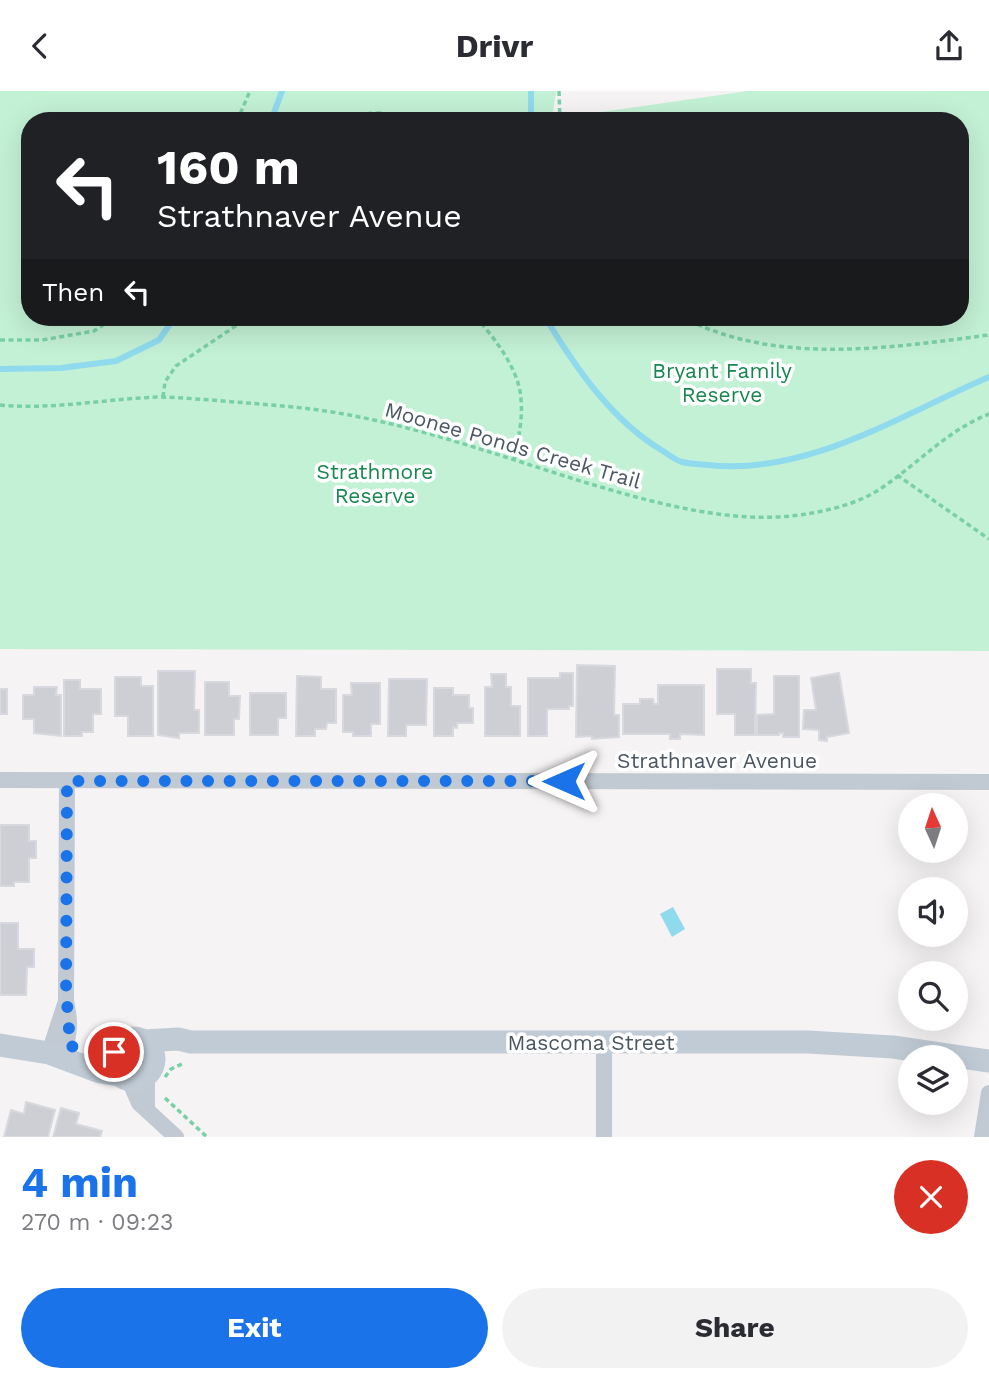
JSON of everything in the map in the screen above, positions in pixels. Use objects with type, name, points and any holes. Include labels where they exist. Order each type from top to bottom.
[{"type":"main road","points":[[139,1039],[153,1052],[142,1076],[113,1064],[114,1052],[121,1042],[139,1039]]},
{"type":"main road","name":"Mascoma Street","points":[[144,1041],[178,1039],[192,1052],[604,1042],[856,1044],[989,1061]]},
{"type":"main road","points":[[2,1045],[101,1055],[114,1052]]},
{"type":"main road","points":[[58,1049],[100,1073],[142,1076],[192,1052]]},
{"type":"street","name":"Strathnaver Avenue","points":[[0,781],[989,782]]},
{"type":"street","points":[[58,1049],[66,1001],[67,781]]},
{"type":"street","points":[[604,1042],[604,1137]]},
{"type":"street","points":[[142,1076],[147,1109],[176,1137]]},
{"type":"street","points":[[982,1137],[989,1093]]},
{"type":"path","points":[[241,112],[250,91]]},
{"type":"path","points":[[559,91],[560,112]]},
{"type":"path","points":[[0,341],[41,340],[94,331],[102,326]]},
{"type":"path","points":[[163,397],[165,382],[176,366],[236,326]]},
{"type":"path","points":[[482,326],[510,365],[522,397],[521,427],[513,460]]},
{"type":"path","points":[[703,326],[752,342],[818,350],[989,335]]},
{"type":"path","name":"Moonee Ponds Creek Trail","points":[[0,405],[65,406],[163,397],[312,409],[376,421],[658,503],[765,517],[804,515],[849,503],[874,492],[951,433],[989,414]]},
{"type":"path","points":[[897,475],[989,539]]},
{"type":"path","points":[[142,1076],[171,1069],[192,1052]]},
{"type":"path","points":[[164,1094],[167,1100],[207,1137]]},
{"type":"green space","name":"Strathmore Reserve","points":[[0,91],[556,91],[553,112],[21,112],[21,326],[969,326],[969,112],[601,112],[748,91],[989,91],[989,651],[0,649]]},
{"type":"water","points":[[673,907],[685,929],[672,937],[660,914]]},
{"type":"building","points":[[577,665],[615,666],[614,715],[619,715],[619,737],[576,737]]},
{"type":"building","points":[[717,669],[751,669],[751,683],[756,683],[755,735],[735,735],[735,714],[717,714]]},
{"type":"building","points":[[158,671],[195,671],[194,710],[199,710],[199,733],[179,733],[179,738],[158,735]]},
{"type":"building","points":[[560,673],[573,673],[573,706],[569,706],[569,709],[547,709],[547,736],[528,736],[528,678],[560,678]]},
{"type":"building","points":[[839,673],[849,733],[827,737],[827,741],[819,740],[819,730],[803,729],[804,710],[816,710],[811,678]]},
{"type":"building","points":[[491,674],[506,674],[506,687],[511,687],[511,706],[520,706],[520,736],[485,736],[485,687],[492,687]]},
{"type":"building","points":[[297,676],[321,677],[321,689],[336,689],[336,723],[327,723],[326,729],[315,729],[315,736],[296,736]]},
{"type":"building","points":[[774,676],[799,676],[799,737],[783,737],[783,733],[757,735],[757,715],[774,714]]},
{"type":"building","points":[[115,677],[141,677],[141,686],[153,686],[153,736],[128,736],[128,716],[115,716]]},
{"type":"building","points":[[389,679],[427,679],[426,725],[406,725],[406,736],[388,736]]},
{"type":"building","points":[[64,680],[80,680],[80,689],[101,689],[101,714],[93,714],[93,732],[82,732],[82,736],[64,736]]},
{"type":"building","points":[[205,682],[229,682],[229,696],[240,696],[239,719],[234,719],[234,735],[205,735]]},
{"type":"building","points":[[351,683],[380,683],[380,724],[371,724],[371,736],[353,736],[353,732],[343,732],[343,695],[352,695]]},
{"type":"building","points":[[658,685],[704,685],[704,735],[680,734],[680,739],[670,739],[670,734],[623,734],[623,704],[640,704],[640,699],[653,699],[654,704],[658,704]]},
{"type":"building","points":[[34,687],[57,687],[56,695],[61,695],[61,736],[34,733],[34,719],[23,719],[23,695],[34,695]]},
{"type":"building","points":[[434,688],[453,688],[453,695],[469,695],[469,708],[473,708],[473,723],[457,723],[457,728],[453,727],[453,736],[434,736]]},
{"type":"building","points":[[0,689],[7,689],[7,714],[0,714]]},
{"type":"building","points":[[250,693],[286,693],[286,718],[278,718],[278,735],[250,735]]},
{"type":"building","points":[[0,825],[29,825],[29,841],[36,841],[36,858],[29,858],[29,882],[0,886]]},
{"type":"building","points":[[0,923],[18,923],[18,949],[34,949],[34,967],[27,967],[26,995],[0,995]]},
{"type":"building","points":[[26,1102],[55,1110],[48,1137],[4,1137],[11,1110],[24,1114]]},
{"type":"building","points":[[61,1108],[79,1113],[76,1124],[102,1131],[100,1137],[53,1137]]},
{"type":"waterway","points":[[274,112],[282,91]]},
{"type":"waterway","points":[[531,91],[531,112]]},
{"type":"waterway","points":[[0,369],[61,368],[116,361],[159,340],[169,326]]},
{"type":"waterway","points":[[551,326],[582,373],[611,409],[645,439],[674,459],[688,463],[745,466],[782,461],[817,452],[853,439],[989,377]]},
{"type":"route","points":[[114,1052],[101,1055],[88,1053],[67,1044],[70,1019],[66,1001],[67,781],[564,781]]},
{"type":"park label","name":"Bryant Family Reserve","points":[[722,382]]}]
